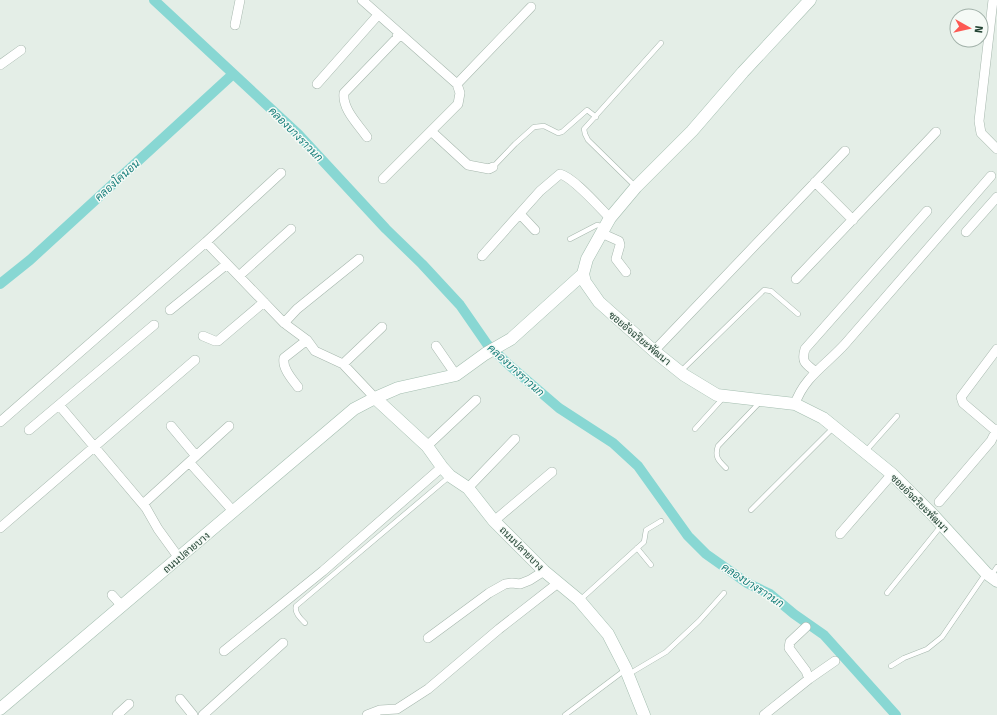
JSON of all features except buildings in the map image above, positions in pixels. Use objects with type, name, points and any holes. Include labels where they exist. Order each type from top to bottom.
[{"type":"street","points":[[235,25],[240,0]]},
{"type":"street","points":[[362,0],[457,84],[460,93],[458,104],[383,179]]},
{"type":"street","points":[[583,274],[587,259],[606,226],[636,187],[692,131],[810,0]]},
{"type":"street","points":[[993,0],[979,121],[981,133],[997,149]]},
{"type":"street","points":[[457,84],[531,7]]},
{"type":"street","points":[[317,84],[378,15]]},
{"type":"street","points":[[367,136],[346,107],[343,98],[344,93],[397,38],[398,32]]},
{"type":"street","points":[[0,65],[21,50]]},
{"type":"street","points":[[431,131],[468,165],[489,168],[493,167]]},
{"type":"street","points":[[796,279],[936,132]]},
{"type":"street","points":[[654,351],[845,151]]},
{"type":"street","points":[[0,422],[206,242],[281,173]]},
{"type":"street","points":[[482,256],[540,190],[560,174],[573,181],[619,242],[620,245],[616,259],[626,272]]},
{"type":"street","points":[[795,404],[798,393],[807,381],[837,353],[992,176]]},
{"type":"street","points":[[815,182],[853,220]]},
{"type":"street","points":[[966,232],[997,197]]},
{"type":"street","points":[[816,372],[804,360],[803,356],[805,349],[927,211]]},
{"type":"street","points":[[520,214],[536,230]]},
{"type":"street","points":[[239,276],[291,229]]},
{"type":"street","points":[[206,242],[284,323],[307,340],[315,351],[343,364],[375,398]]},
{"type":"street","points":[[284,323],[297,309],[359,259]]},
{"type":"street","points":[[170,310],[227,264]]},
{"type":"street","name":"ซอยอัจฉริยะพัฒนา","points":[[583,274],[585,282],[599,302],[680,372],[717,395],[795,404],[823,418],[892,474],[993,574]]},
{"type":"street","name":"ถนนปลายบาง","points":[[0,709],[354,409],[398,388],[456,375],[485,354],[511,339],[583,274]]},
{"type":"street","points":[[203,336],[218,341],[264,302]]},
{"type":"street","points":[[29,430],[154,325]]},
{"type":"street","points":[[343,364],[382,327]]},
{"type":"street","points":[[298,387],[284,367],[283,362],[284,358],[307,340]]},
{"type":"street","points":[[436,346],[456,375]]},
{"type":"street","points":[[939,502],[991,441],[997,430],[963,404],[961,397],[997,349]]},
{"type":"street","points":[[0,528],[95,448],[195,360]]},
{"type":"street","name":"ถนนปลายบาง","points":[[375,398],[427,446],[446,471],[468,488],[494,521],[544,571],[579,600],[608,634],[627,672],[644,715]]},
{"type":"street","points":[[427,446],[476,400]]},
{"type":"street","points":[[59,405],[143,504],[158,529],[179,558]]},
{"type":"street","points":[[171,426],[196,456]]},
{"type":"street","points":[[143,504],[190,463],[229,426]]},
{"type":"street","points":[[468,488],[515,439]]},
{"type":"street","points":[[190,463],[234,512]]},
{"type":"street","points":[[224,651],[446,471]]},
{"type":"street","points":[[494,521],[552,472]]},
{"type":"street","points":[[840,534],[892,474]]},
{"type":"street","points":[[428,638],[505,584],[520,584],[530,580],[544,571]]},
{"type":"street","points":[[367,715],[380,710],[397,709],[428,689],[558,583]]},
{"type":"street","points":[[112,595],[122,606]]},
{"type":"street","points":[[806,627],[790,642],[789,648],[806,671],[809,679]]},
{"type":"street","points":[[203,715],[283,643]]},
{"type":"street","points":[[764,715],[809,679],[835,661]]},
{"type":"street","points":[[180,699],[193,715]]},
{"type":"street","points":[[117,715],[129,704]]},
{"type":"lane","points":[[636,187],[588,140],[584,129],[661,43]]},
{"type":"lane","points":[[493,167],[534,127],[544,126],[558,132],[562,132],[587,110],[596,117]]},
{"type":"lane","points":[[570,239],[597,225],[606,226]]},
{"type":"lane","points":[[680,372],[764,290],[771,291],[798,314]]},
{"type":"lane","points":[[695,429],[724,396]]},
{"type":"lane","points":[[726,468],[717,459],[716,456],[718,446],[761,401]]},
{"type":"lane","points":[[864,452],[897,416]]},
{"type":"lane","points":[[751,510],[834,427]]},
{"type":"lane","points":[[305,623],[296,613],[296,606],[446,471]]},
{"type":"lane","points":[[579,600],[644,542],[646,530],[661,521]]},
{"type":"lane","points":[[886,593],[942,524]]},
{"type":"lane","points":[[637,548],[651,565]]},
{"type":"lane","points":[[891,666],[904,658],[927,649],[942,637],[993,574]]},
{"type":"lane","points":[[565,715],[627,672],[666,652],[699,621],[724,593]]},
{"type":"waterway","name":"คลองบางราวนก","points":[[154,0],[298,134],[386,229],[422,264],[460,305],[487,344],[559,408],[613,443],[638,466],[688,536],[706,554],[747,583],[770,594],[794,614],[824,635],[896,715]]},
{"type":"waterway","name":"คลองโคนอน","points":[[0,284],[30,260],[233,74]]}]
